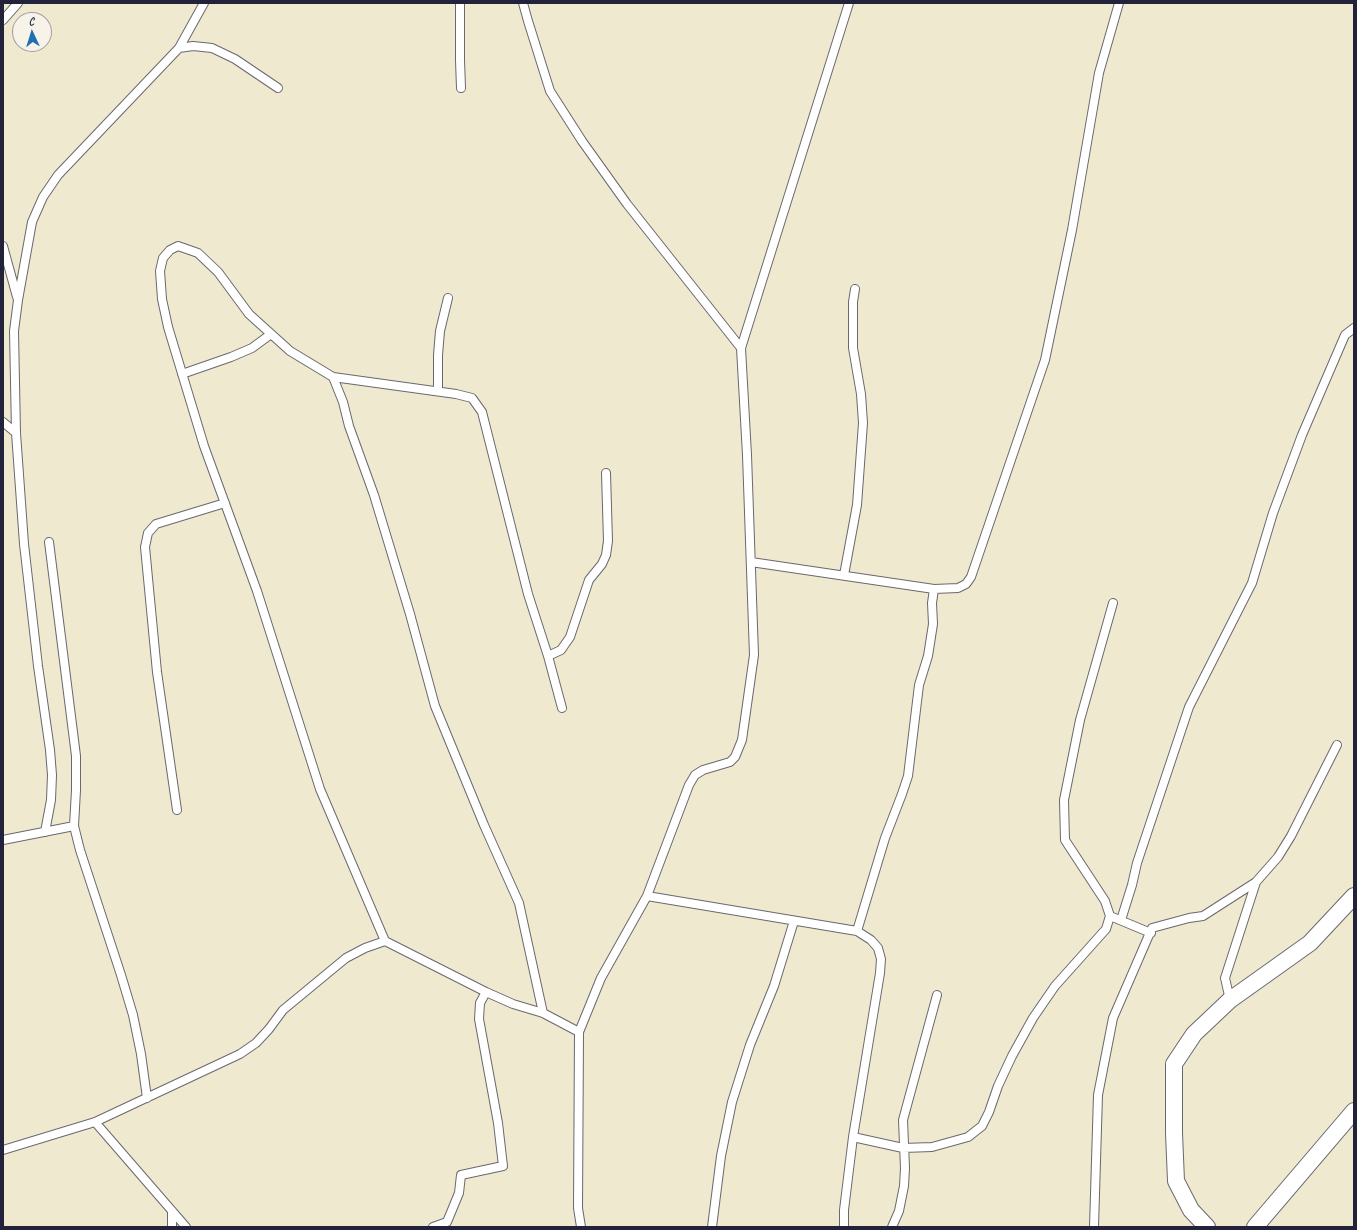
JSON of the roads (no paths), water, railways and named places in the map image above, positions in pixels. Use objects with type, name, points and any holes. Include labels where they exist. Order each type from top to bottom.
[{"type":"street","points":[[1207,1227],[1191,1210],[1176,1181],[1174,1064],[1194,1034],[1230,1000],[1310,943],[1354,896]]},
{"type":"street","points":[[1255,1227],[1354,1111]]},
{"type":"lane","points":[[3,20],[18,3]]},
{"type":"lane","points":[[45,832],[51,800],[51,756],[38,666],[24,544],[16,433],[14,331],[32,222],[43,197],[58,175],[179,48],[204,3]]},
{"type":"lane","points":[[460,3],[461,88]]},
{"type":"lane","points":[[523,3],[550,91],[582,141],[627,204],[741,348]]},
{"type":"lane","points":[[581,1227],[578,1208],[579,1032],[601,978],[647,896],[689,786],[695,775],[703,770],[730,762],[735,758],[742,740],[754,655],[747,455],[741,348],[849,3]]},
{"type":"lane","points":[[751,562],[934,589],[958,588],[966,584],[971,577],[1044,360],[1072,230],[1099,73],[1119,3]]},
{"type":"lane","points":[[179,48],[193,46],[212,48],[235,59],[278,88]]},
{"type":"lane","points":[[3,246],[18,300]]},
{"type":"lane","points":[[562,708],[548,656],[528,594],[482,412],[472,398],[438,391],[333,377],[290,351],[249,314],[218,272],[198,253],[178,246],[170,250],[163,258],[160,271],[162,299],[182,374],[204,446],[257,591],[320,789],[385,941],[486,992],[513,1004],[542,1013],[579,1032]]},
{"type":"lane","points":[[844,575],[857,505],[863,422],[861,394],[853,348],[853,302],[855,289]]},
{"type":"lane","points":[[438,391],[440,331],[448,298]]},
{"type":"lane","points":[[1121,920],[1137,863],[1189,708],[1252,583],[1273,513],[1302,435],[1345,335],[1354,328]]},
{"type":"lane","points":[[182,374],[252,348],[271,334]]},
{"type":"lane","points":[[333,377],[343,402],[349,426],[374,495],[436,706],[484,825],[519,903],[542,1013]]},
{"type":"lane","points":[[3,422],[16,433]]},
{"type":"lane","points":[[548,656],[561,650],[570,637],[589,580],[602,564],[606,555],[608,541],[606,473]]},
{"type":"lane","points":[[177,810],[157,672],[145,547],[148,533],[156,524],[225,503]]},
{"type":"lane","points":[[49,542],[76,756],[74,826],[80,850],[131,1009],[141,1054],[147,1098]]},
{"type":"lane","points":[[857,931],[885,838],[908,776],[919,685],[928,656],[933,624],[932,603],[934,589]]},
{"type":"lane","points":[[854,1137],[903,1148],[932,1147],[968,1136],[982,1126],[1001,1080],[1033,1018],[1055,986],[1106,929],[1110,916],[1105,901],[1065,840],[1064,800],[1080,720],[1113,604]]},
{"type":"lane","points":[[1094,1227],[1098,1094],[1113,1018],[1152,928],[1189,918],[1203,916],[1256,882],[1278,857],[1291,836],[1336,745]]},
{"type":"lane","points":[[3,840],[74,826]]},
{"type":"lane","points":[[1230,1000],[1225,978],[1256,882]]},
{"type":"lane","points":[[647,896],[794,922],[857,931],[871,940],[878,948],[881,958],[880,973],[854,1137],[844,1210],[844,1227]]},
{"type":"lane","points":[[1110,916],[1151,933]]},
{"type":"lane","points":[[712,1227],[721,1156],[732,1102],[750,1044],[774,986],[794,922]]},
{"type":"lane","points":[[3,1150],[95,1122],[240,1054],[256,1043],[283,1010],[346,958],[385,941]]},
{"type":"lane","points":[[434,1227],[447,1222],[460,1193],[461,1175],[503,1166],[498,1123],[479,1019],[480,1003],[486,992]]},
{"type":"lane","points":[[892,1227],[899,1211],[904,1186],[905,1168],[903,1120],[937,995]]},
{"type":"lane","points":[[95,1122],[186,1227]]},
{"type":"lane","points":[[172,1211],[172,1227]]}]
